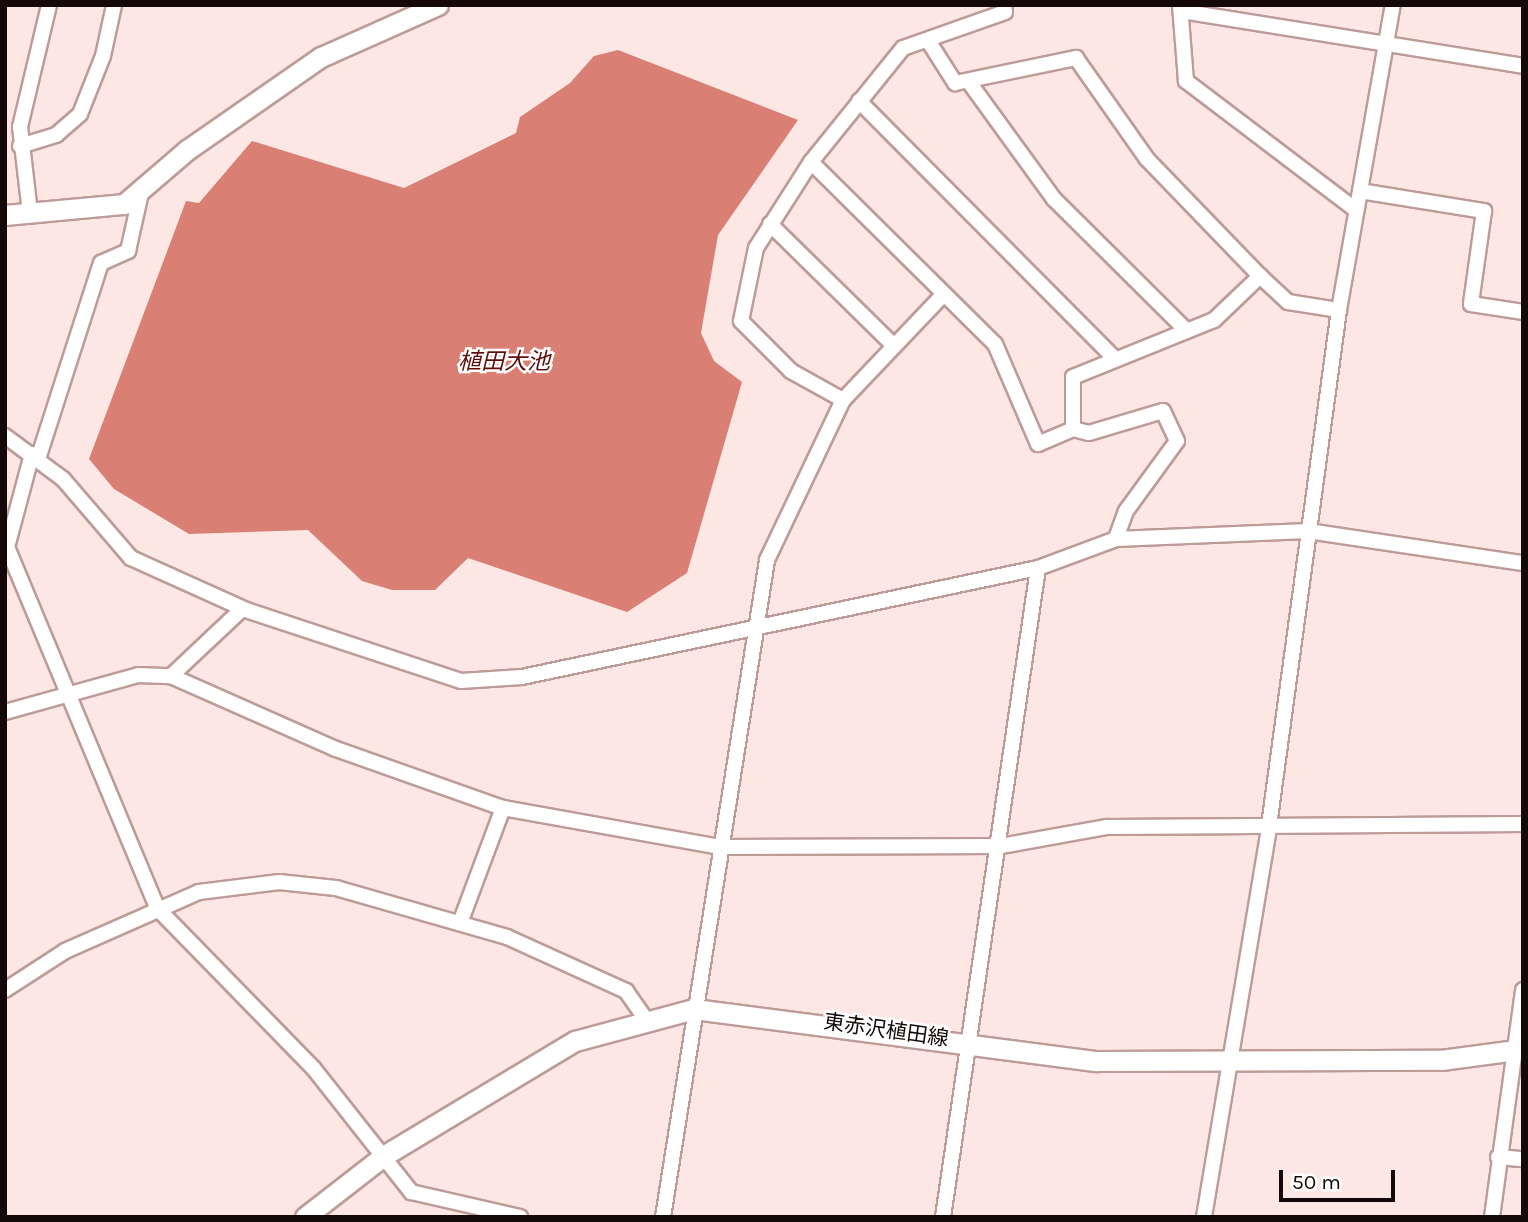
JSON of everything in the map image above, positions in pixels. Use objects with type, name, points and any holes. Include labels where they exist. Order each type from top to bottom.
[{"type":"main road","points":[[5,215],[102,209],[141,193],[187,150],[321,57],[438,5]]},
{"type":"main road","name":"東赤沢植田線","points":[[305,1217],[385,1155],[575,1041],[644,1017],[694,1009],[968,1041],[1097,1061],[1441,1060],[1516,1050]]},
{"type":"street","points":[[30,213],[20,146],[29,77],[49,5]]},
{"type":"street","points":[[20,146],[56,135],[80,114],[103,56],[114,5]]},
{"type":"street","points":[[843,400],[791,371],[741,321],[756,248],[811,162],[903,48],[929,42],[1004,12],[1003,5]]},
{"type":"street","points":[[1205,1217],[1269,827],[1339,310],[1356,210],[1390,44],[1393,5]]},
{"type":"street","points":[[1356,210],[1186,81],[1180,8],[1523,66]]},
{"type":"street","points":[[929,42],[955,83],[1076,58],[1147,159],[1260,276],[1288,302],[1339,310]]},
{"type":"street","points":[[969,82],[1054,199],[1187,331]]},
{"type":"street","points":[[859,101],[1115,359]]},
{"type":"street","points":[[811,162],[995,344],[1038,444],[1073,429],[1089,433],[1163,411],[1177,441],[1126,511],[1116,539]]},
{"type":"street","points":[[1360,191],[1484,211],[1471,304],[1523,312]]},
{"type":"street","points":[[141,193],[128,251],[101,263],[7,547],[158,909],[314,1069],[419,1197],[520,1217]]},
{"type":"street","points":[[770,225],[893,345]]},
{"type":"street","points":[[1073,429],[1073,377],[1214,320],[1260,276]]},
{"type":"street","points":[[663,1217],[752,626],[767,560],[843,400],[944,294]]},
{"type":"street","points":[[5,436],[35,456],[131,558],[242,608],[461,681],[522,677],[752,626],[1038,568],[1116,539],[1308,531],[1523,563]]},
{"type":"street","points":[[943,1217],[968,1041],[1001,846],[1038,568]]},
{"type":"street","points":[[171,676],[242,608]]},
{"type":"street","points":[[5,712],[138,675],[171,676],[336,749],[503,808],[720,847],[1001,846],[1107,827],[1523,824]]},
{"type":"street","points":[[460,923],[503,808]]},
{"type":"street","points":[[5,990],[65,951],[199,892],[279,882],[336,888],[460,923],[626,991],[644,1017]]},
{"type":"street","points":[[1492,1217],[1498,1157],[1523,990]]},
{"type":"street","points":[[1498,1157],[1523,1159]]},
{"type":"water","name":"植田大池","points":[[618,50],[798,120],[718,235],[701,333],[714,361],[742,382],[687,573],[627,612],[468,558],[435,590],[392,590],[362,581],[308,530],[189,534],[114,489],[89,459],[186,201],[199,203],[252,141],[404,188],[516,133],[520,117],[570,83],[594,56]]}]
